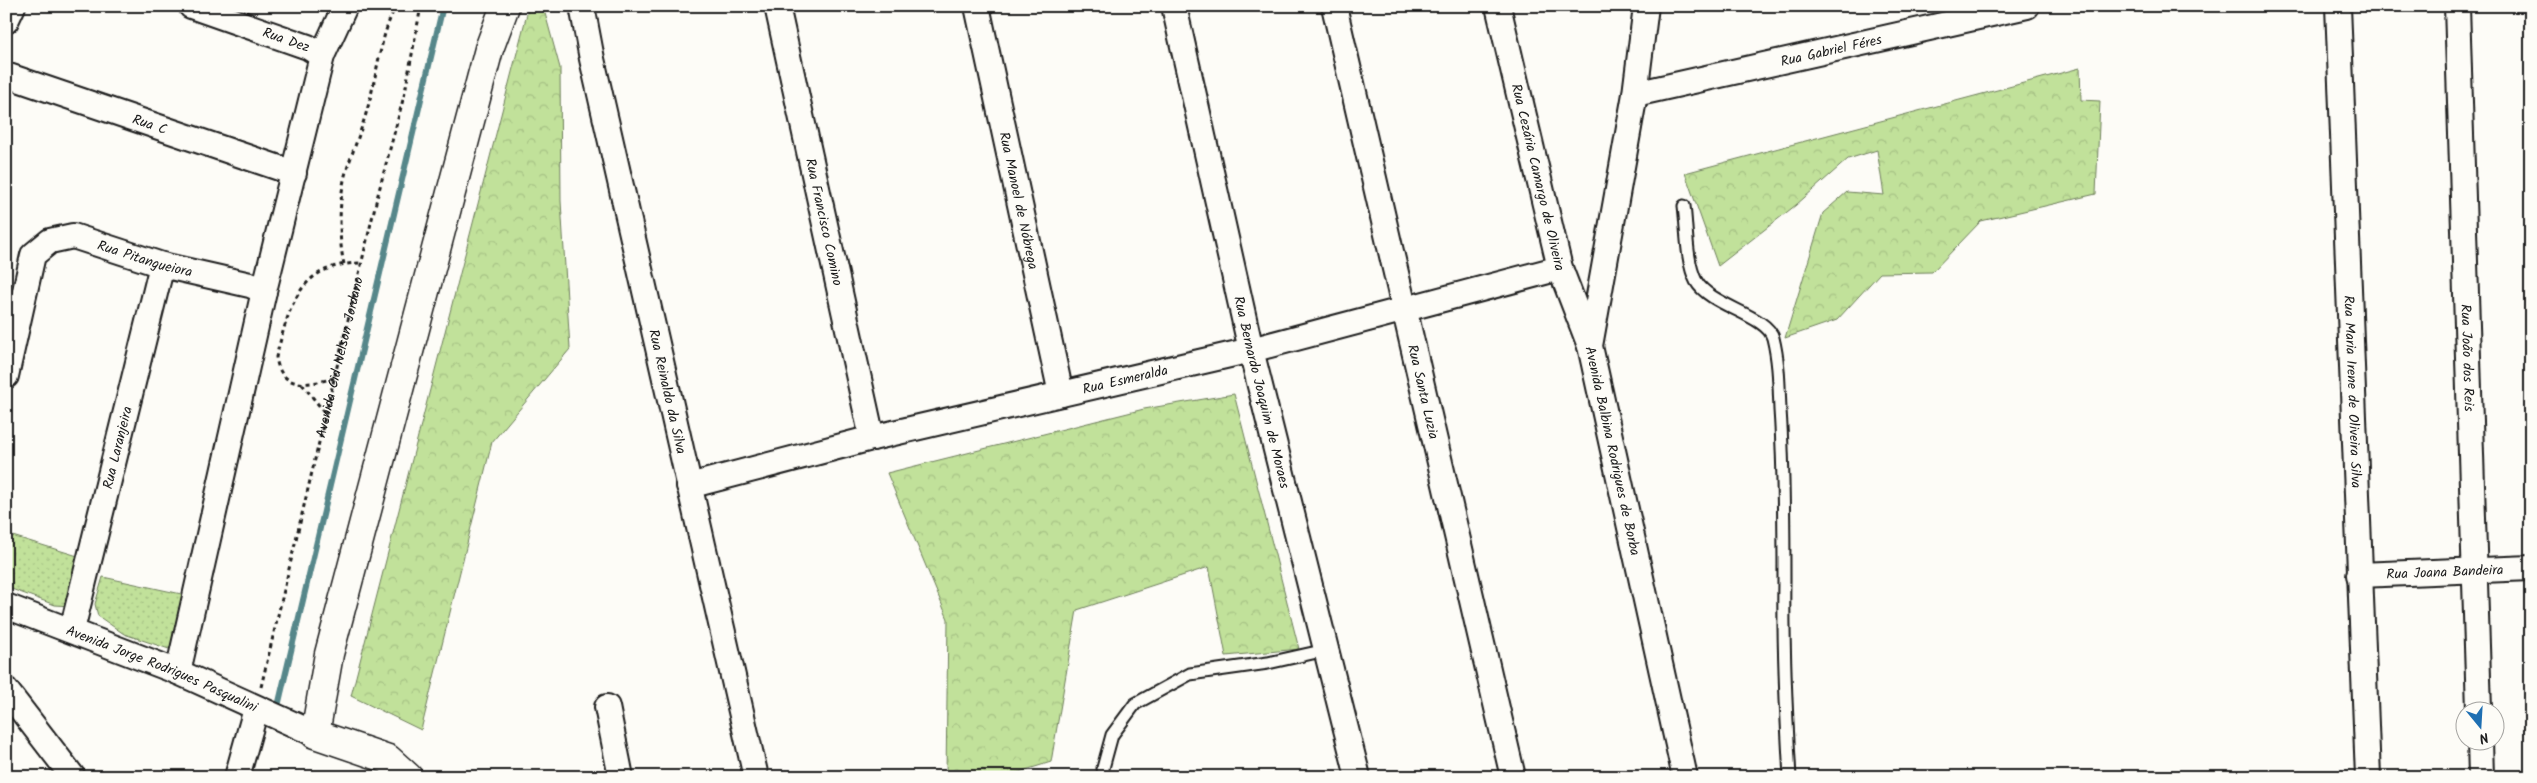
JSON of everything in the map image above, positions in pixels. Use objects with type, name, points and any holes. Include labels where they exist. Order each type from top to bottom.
[{"type":"street","points":[[6,21],[13,6]]},
{"type":"street","name":"Rua Dez","points":[[191,6],[308,46],[322,56]]},
{"type":"street","points":[[178,672],[264,291],[322,56],[345,6]]},
{"type":"street","points":[[489,48],[492,6]]},
{"type":"street","points":[[408,777],[388,759],[315,734],[329,654],[489,48],[504,6]]},
{"type":"street","name":"Rua Reinaldo da Silva","points":[[582,6],[592,59],[756,777]]},
{"type":"street","name":"Rua Francisco Comino","points":[[777,6],[872,438]]},
{"type":"street","name":"Rua Manoel de Nóbrega","points":[[977,6],[1061,394]]},
{"type":"street","name":"Rua Bernardo Joaquim de Moraes","points":[[1174,6],[1252,350],[1358,777]]},
{"type":"street","name":"Rua Santa Luzia","points":[[1334,6],[1513,777]]},
{"type":"street","name":"Rua Cezária Camargo de Oliveira","points":[[1498,6],[1560,268],[1590,346]]},
{"type":"street","name":"Avenida Balbina Rodrigues de Borba","points":[[1646,6],[1635,94],[1590,346],[1684,777]]},
{"type":"street","name":"Rua Gabriel Féres","points":[[1635,94],[2026,6]]},
{"type":"street","name":"Rua Maria Irene de Oliveira Silva","points":[[2338,6],[2368,777]]},
{"type":"street","name":"Rua João dos Reis","points":[[2457,6],[2478,700]]},
{"type":"street","name":"Rua C","points":[[6,75],[294,173]]},
{"type":"street","name":"Rua Pitangueiora","points":[[6,376],[33,255],[50,241],[74,236],[162,265],[250,285],[264,291]]},
{"type":"street","name":"Rua Laranjeira","points":[[72,630],[162,265]]},
{"type":"street","name":"Rua Esmeralda","points":[[689,486],[872,438],[1252,350],[1560,268]]},
{"type":"street","name":"Rua Joana Bandeira","points":[[2359,576],[2531,568]]},
{"type":"street","name":"Avenida Jorge Rodrigues Pasqualini","points":[[6,606],[178,672],[256,709],[315,734]]},
{"type":"street","points":[[6,690],[73,777]]},
{"type":"street","points":[[607,707],[621,777]]},
{"type":"street","points":[[237,777],[256,709]]},
{"type":"street","points":[[2480,750],[2481,777]]},
{"type":"lane","points":[[1684,206],[1691,265],[1696,280],[1702,288],[1725,305],[1761,324],[1772,336],[1777,358],[1785,485],[1783,650],[1790,777]]},
{"type":"lane","points":[[1104,777],[1103,768],[1112,735],[1135,704],[1190,674],[1268,663],[1326,650]]},
{"type":"path","points":[[344,264],[341,252],[340,219],[346,174],[370,102],[388,20],[396,6]]},
{"type":"path","name":"Avenida Cid Nelson Jordano","points":[[256,709],[361,263],[405,92],[421,6]]},
{"type":"path","points":[[334,378],[302,384],[292,382],[282,374],[277,366],[276,357],[288,310],[308,281],[319,274],[344,264],[361,263]]},
{"type":"path","points":[[302,384],[326,414]]},
{"type":"green space","points":[[529,6],[543,6],[560,68],[561,201],[570,349],[492,442],[421,730],[351,696]]},
{"type":"green space","points":[[2080,68],[2081,100],[2100,101],[2096,194],[1981,221],[1932,272],[1880,273],[1837,320],[1785,338],[1823,213],[1847,192],[1884,195],[1877,150],[1848,159],[1796,205],[1718,266],[1685,173]]},
{"type":"green space","points":[[1234,394],[1299,649],[1226,656],[1209,567],[1077,610],[1051,762],[1003,777],[946,777],[948,619],[887,473],[1144,409]]},
{"type":"green space","points":[[6,534],[81,557],[70,606],[55,605],[6,587]]},
{"type":"green space","points":[[103,577],[186,595],[172,650],[124,634],[98,616],[95,604]]},
{"type":"waterway","points":[[279,702],[443,6]]}]
